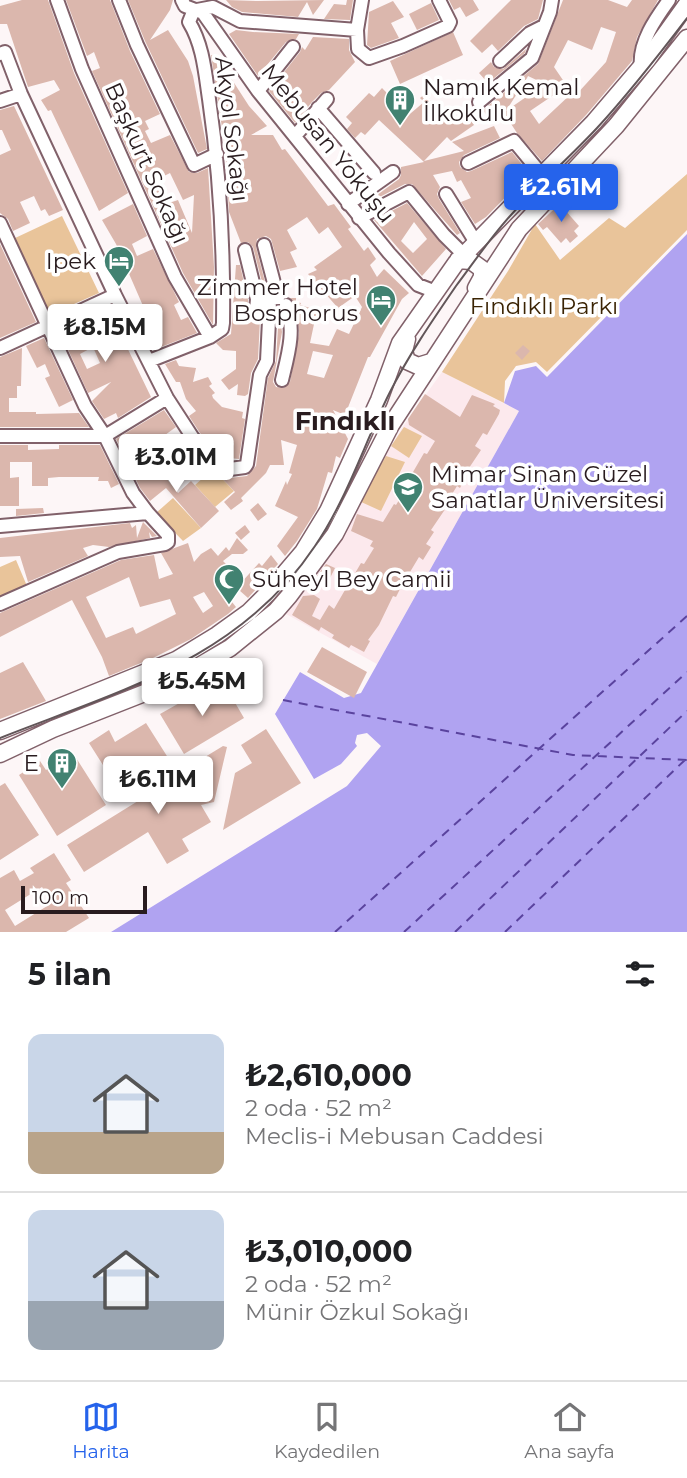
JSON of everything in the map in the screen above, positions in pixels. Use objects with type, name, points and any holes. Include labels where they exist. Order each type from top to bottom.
[{"type":"main road","points":[[0,731],[176,660],[249,612],[303,552],[328,511],[379,400],[397,349],[411,326],[461,257],[594,122],[641,67],[687,4]]},
{"type":"main road","points":[[0,754],[53,729],[170,683],[238,643],[276,611],[321,556],[344,519],[391,425],[529,216],[615,126],[687,38]]},
{"type":"main road","points":[[461,257],[482,269],[482,277],[471,303]]},
{"type":"main road","points":[[411,326],[404,351],[405,358],[418,366],[431,362]]},
{"type":"main road","points":[[198,681],[230,655],[238,643]]},
{"type":"street","name":"Başkurt Sokağı","points":[[57,0],[82,69],[175,277],[210,337]]},
{"type":"street","points":[[119,0],[137,45],[194,165],[217,154]]},
{"type":"street","points":[[182,0],[185,6],[197,10],[213,7],[240,21],[357,30]]},
{"type":"street","points":[[362,0],[357,30],[358,49],[369,58],[448,26],[450,23],[439,0]]},
{"type":"street","points":[[641,67],[640,59],[652,22],[670,0]]},
{"type":"street","points":[[479,102],[532,58],[551,6]]},
{"type":"street","name":"Akyol Sokağı","points":[[197,10],[193,12],[189,22],[202,51],[217,154],[223,247],[223,323],[222,329],[210,337]]},
{"type":"street","name":"Mebusan Yokuşu","points":[[197,10],[202,13],[258,91],[359,218],[418,285],[436,292]]},
{"type":"street","points":[[500,61],[530,33],[544,26]]},
{"type":"street","points":[[258,91],[293,47]]},
{"type":"street","points":[[0,54],[5,52],[21,94],[115,295],[167,398],[193,438],[215,461],[230,469],[239,469],[247,464],[260,375],[267,361],[276,303],[264,245]]},
{"type":"street","points":[[0,101],[21,94]]},
{"type":"street","points":[[295,136],[323,104],[374,173]]},
{"type":"street","points":[[468,163],[514,141],[542,175]]},
{"type":"street","points":[[348,204],[393,172]]},
{"type":"street","points":[[359,218],[409,192],[461,257]]},
{"type":"street","points":[[446,194],[475,241]]},
{"type":"street","points":[[0,223],[4,239],[85,406],[105,436],[133,493],[168,535],[165,544],[118,552],[0,604]]},
{"type":"street","points":[[245,250],[257,299],[256,310],[276,303]]},
{"type":"street","points":[[0,348],[115,295]]},
{"type":"street","points":[[276,303],[291,316],[290,349],[282,380]]},
{"type":"street","points":[[149,361],[210,337]]},
{"type":"street","points":[[0,436],[105,436],[167,398]]},
{"type":"street","points":[[0,526],[148,513]]},
{"type":"shaded area","points":[[687,234],[687,932],[111,932],[347,786],[381,746],[367,733],[357,735],[357,746],[341,764],[314,779],[275,714],[300,672],[344,698],[361,693],[519,411],[504,403],[515,371],[536,366],[547,377]]},
{"type":"shaded area","name":"Mimar Sinan Güzel Sanatlar Üniversitesi","points":[[442,372],[519,411],[377,664],[286,614],[351,521],[359,507],[359,501],[402,428]]},
{"type":"green space","name":"Fındıklı Parkı","points":[[687,174],[687,230],[547,372],[536,362],[516,366],[505,381],[504,403],[442,372],[508,271],[535,224],[560,260],[609,218],[625,228]]},
{"type":"green space","points":[[62,216],[99,293],[49,315],[13,239]]},
{"type":"green space","points":[[404,427],[422,436],[409,458],[391,446]]},
{"type":"green space","points":[[386,456],[405,462],[381,511],[359,501]]},
{"type":"green space","points":[[213,469],[234,491],[215,507],[195,485]]},
{"type":"green space","points":[[173,498],[201,528],[183,541],[156,513]]},
{"type":"green space","points":[[16,560],[27,586],[0,597],[0,567]]},
{"type":"building","points":[[22,0],[48,0],[74,73],[128,193],[99,211],[51,110],[48,111],[41,100],[60,90],[54,80],[28,87],[7,24],[0,24],[0,6]]},
{"type":"building","points":[[66,0],[110,0],[130,51],[160,114],[145,121],[149,129],[145,131],[151,143],[170,135],[189,172],[197,173],[208,168],[214,267],[213,325],[183,273],[92,71],[100,68],[94,52],[87,56]],"holes":[[[170,173],[183,200],[194,195],[192,233],[178,200],[169,203],[158,179]]]},
{"type":"building","points":[[128,0],[173,0],[170,10],[150,40],[168,30],[188,61],[207,149],[198,153]]},
{"type":"building","points":[[226,0],[324,0],[313,15],[307,2],[298,17],[242,12]]},
{"type":"building","points":[[347,0],[353,0],[350,20],[324,19],[334,4],[346,5]]},
{"type":"building","points":[[449,0],[473,0],[479,10],[466,17],[460,7],[454,10]]},
{"type":"building","points":[[511,0],[543,0],[538,19],[524,26],[498,51],[492,44],[482,53],[470,41]]},
{"type":"building","points":[[563,0],[608,0],[627,7],[632,0],[658,0],[637,37],[632,61],[542,161],[517,133],[502,110],[497,113],[495,110],[487,116],[483,110],[538,64]],"holes":[[[601,27],[616,32],[606,62],[575,96],[572,93],[539,124],[530,111],[567,86],[554,67],[568,40],[592,50]],[[528,76],[545,84],[506,111],[527,78]]]},
{"type":"building","points":[[393,1],[404,17],[391,23],[399,38],[371,48],[367,45],[369,12]]},
{"type":"building","points":[[431,3],[439,20],[417,30],[409,14]]},
{"type":"building","points":[[236,30],[299,34],[296,39],[286,42],[258,76],[229,34]]},
{"type":"building","points":[[453,32],[463,55],[400,84],[390,61]]},
{"type":"building","points":[[313,37],[349,39],[349,50],[355,62],[329,90],[321,93],[312,102],[295,123],[269,91],[302,47],[305,50]]},
{"type":"building","points":[[526,49],[525,53],[488,83],[479,73],[491,62],[494,67],[503,69]]},
{"type":"building","points":[[211,55],[267,126],[251,135],[273,135],[328,206],[334,204],[364,251],[368,247],[376,259],[370,265],[377,277],[384,269],[409,293],[402,299],[368,357],[345,415],[333,410],[348,439],[340,458],[336,456],[332,473],[328,472],[317,509],[285,556],[277,546],[298,517],[275,506],[292,474],[289,473],[297,445],[281,440],[284,465],[270,465],[266,473],[241,498],[243,501],[231,510],[224,502],[235,492],[219,475],[230,478],[247,476],[256,466],[268,378],[276,361],[279,311],[282,332],[273,382],[276,387],[284,388],[290,382],[299,333],[297,312],[290,298],[296,298],[300,305],[317,310],[310,343],[329,346],[337,329],[349,334],[362,307],[355,296],[338,308],[308,274],[317,270],[314,267],[342,247],[328,227],[319,234],[307,217],[287,230],[297,249],[290,252],[297,267],[280,271],[271,239],[266,236],[257,239],[256,247],[267,290],[264,290],[253,247],[248,242],[241,243],[229,212],[226,154]],"holes":[[[313,351],[333,355],[324,378],[307,374]]]},
{"type":"building","points":[[382,88],[396,107],[394,109],[404,119],[424,102],[420,98],[425,94],[449,122],[469,115],[474,125],[451,141],[447,137],[424,161],[464,151],[452,142],[494,126],[500,138],[464,155],[459,162],[460,167],[467,172],[471,171],[512,152],[529,173],[486,217],[475,224],[461,202],[471,198],[461,180],[457,182],[452,171],[433,175],[440,187],[437,194],[439,199],[460,233],[457,235],[412,184],[405,184],[362,206],[399,179],[401,167],[424,162],[379,120],[365,135],[361,132],[355,138],[347,129],[352,123],[346,117],[369,93],[374,97]]},
{"type":"building","points":[[14,106],[63,210],[49,216],[45,209],[41,211],[34,196],[20,202],[30,223],[13,231],[8,219],[0,213],[0,155],[11,150],[0,130],[0,110]]},
{"type":"building","points":[[563,201],[569,207],[565,210],[579,226],[574,231],[578,236],[570,243],[566,238],[561,243],[547,227],[543,230],[538,224]]},
{"type":"building","points":[[407,203],[446,249],[422,276],[374,220]],"holes":[[[414,222],[427,239],[413,253],[401,241]]]},
{"type":"building","points":[[133,204],[147,236],[132,244],[137,256],[153,249],[179,302],[174,305],[181,320],[188,317],[197,333],[161,347],[116,244],[102,220]]},
{"type":"building","points":[[0,244],[36,322],[0,338]]},
{"type":"building","points":[[236,265],[240,265],[248,300],[248,313],[252,318],[260,319],[258,359],[251,373],[248,394],[245,396],[237,395],[238,384],[229,390],[221,380],[236,369],[236,351],[223,350],[216,343],[231,334]]},
{"type":"building","points":[[108,308],[151,397],[118,418],[116,413],[104,419],[92,401],[111,382],[88,393],[59,330]],"holes":[[[93,347],[100,363],[87,369],[80,354]]]},
{"type":"building","points":[[44,338],[73,400],[59,407],[45,378],[50,376],[45,364],[37,368],[26,346]]},
{"type":"building","points":[[523,345],[530,351],[522,360],[515,353]]},
{"type":"building","points":[[22,348],[21,386],[17,386],[17,398],[9,398],[9,412],[79,413],[89,427],[0,427],[0,357]]},
{"type":"building","points":[[176,360],[179,366],[196,368],[193,382],[208,377],[212,384],[209,386],[215,393],[213,398],[222,407],[243,412],[242,418],[245,419],[239,459],[229,458],[234,443],[220,454],[200,433],[189,416],[196,411],[186,399],[180,382],[176,382],[165,364]]},
{"type":"building","points":[[425,394],[460,417],[472,395],[495,404],[493,406],[500,410],[487,435],[483,433],[475,446],[481,450],[463,477],[465,478],[460,488],[457,486],[431,530],[434,532],[426,544],[431,547],[423,560],[419,557],[409,571],[396,597],[393,596],[379,625],[368,640],[370,641],[364,652],[351,645],[349,648],[332,638],[334,635],[321,627],[319,631],[292,615],[303,596],[314,595],[320,599],[312,616],[320,620],[329,605],[334,609],[349,583],[344,580],[349,572],[354,575],[374,548],[370,546],[373,541],[351,531],[357,514],[383,522],[404,492],[402,491],[424,453],[427,454],[435,441],[409,425],[408,419]]},
{"type":"building","points":[[164,410],[176,427],[128,462],[116,439]]},
{"type":"building","points":[[183,439],[200,457],[182,471],[171,461],[174,444]]},
{"type":"building","points":[[0,445],[28,445],[28,450],[59,449],[59,445],[100,445],[119,484],[111,488],[108,481],[98,481],[99,477],[59,477],[48,478],[48,486],[32,486],[32,462],[10,462],[10,478],[19,477],[19,506],[0,506]]},
{"type":"building","points":[[145,463],[151,472],[159,469],[178,493],[191,481],[219,511],[201,528],[166,488],[150,501],[130,467],[135,469]]},
{"type":"building","points":[[258,503],[267,514],[258,521],[250,510]]},
{"type":"building","points":[[43,508],[44,513],[16,516],[16,509]]},
{"type":"building","points":[[143,522],[157,536],[152,537],[149,532],[150,538],[109,547],[93,545],[83,548],[88,556],[28,582],[20,556],[0,557],[0,538],[130,523],[132,528],[136,525],[137,538]]},
{"type":"building","points":[[245,525],[250,532],[241,540],[235,533]]},
{"type":"building","points":[[237,538],[248,550],[243,554],[232,554],[223,561],[226,564],[220,572],[239,585],[259,563],[262,566],[271,555],[278,564],[248,598],[239,590],[228,597],[236,607],[191,639],[109,676],[72,600],[0,637],[0,613],[121,560],[154,555],[159,579],[173,574],[161,553],[188,543],[194,562],[211,548],[218,556],[226,547],[229,551]],"holes":[[[129,577],[140,607],[170,599],[176,614],[136,634],[133,627],[106,638],[86,597]],[[204,592],[213,606],[203,613],[193,597]]]},
{"type":"building","points":[[326,564],[335,568],[330,578],[325,575],[312,593],[308,588]]},
{"type":"building","points":[[322,647],[367,672],[354,698],[307,672]]},
{"type":"building","points":[[23,662],[46,701],[0,719],[0,673]]},
{"type":"building","points":[[223,682],[244,718],[184,754],[160,714],[183,701],[185,704]]},
{"type":"building","points":[[146,723],[172,764],[122,795],[89,743],[109,730],[115,742]]},
{"type":"building","points":[[266,729],[301,783],[223,830],[235,773],[252,763],[241,745]]},
{"type":"building","points":[[223,746],[227,747],[214,802],[201,805],[211,822],[182,839],[189,851],[167,864],[148,832],[84,872],[67,845]]},
{"type":"building","name":"E","points":[[73,753],[106,805],[57,836],[19,775],[40,761],[46,770]]},
{"type":"building","points":[[5,783],[39,835],[0,860],[0,786]]},
{"type":"building","points":[[54,853],[71,880],[66,883],[89,918],[66,932],[0,932],[0,878],[14,870],[20,881],[34,873],[30,868]],"holes":[[[42,887],[52,903],[15,926],[5,910]]]},
{"type":"ferry route","points":[[335,932],[687,616]]},
{"type":"ferry route","points":[[404,932],[687,672]]},
{"type":"ferry route","points":[[283,700],[573,755],[687,760]]},
{"type":"ferry route","points":[[455,932],[687,711]]},
{"type":"ferry route","points":[[505,932],[687,758]]},
{"type":"tram line","points":[[0,738],[89,704],[174,667],[214,644],[251,617],[285,585],[326,528],[396,380],[456,286],[504,223],[609,115],[687,18]]},
{"type":"place","name":"Namık Kemal İlkokulu","points":[[400,127]]},
{"type":"place","name":"Ipek","points":[[119,288]]},
{"type":"place","name":"Zimmer Hotel Bosphorus","points":[[381,327]]},
{"type":"place","name":"Mimar Sinan Güzel Sanatlar Üniversitesi","points":[[408,514]]},
{"type":"place","name":"Süheyl Bey Camii","points":[[229,606]]},
{"type":"place","name":"E","points":[[62,790]]},
{"type":"district","name":"Fındıklı","points":[[345,421]]}]
